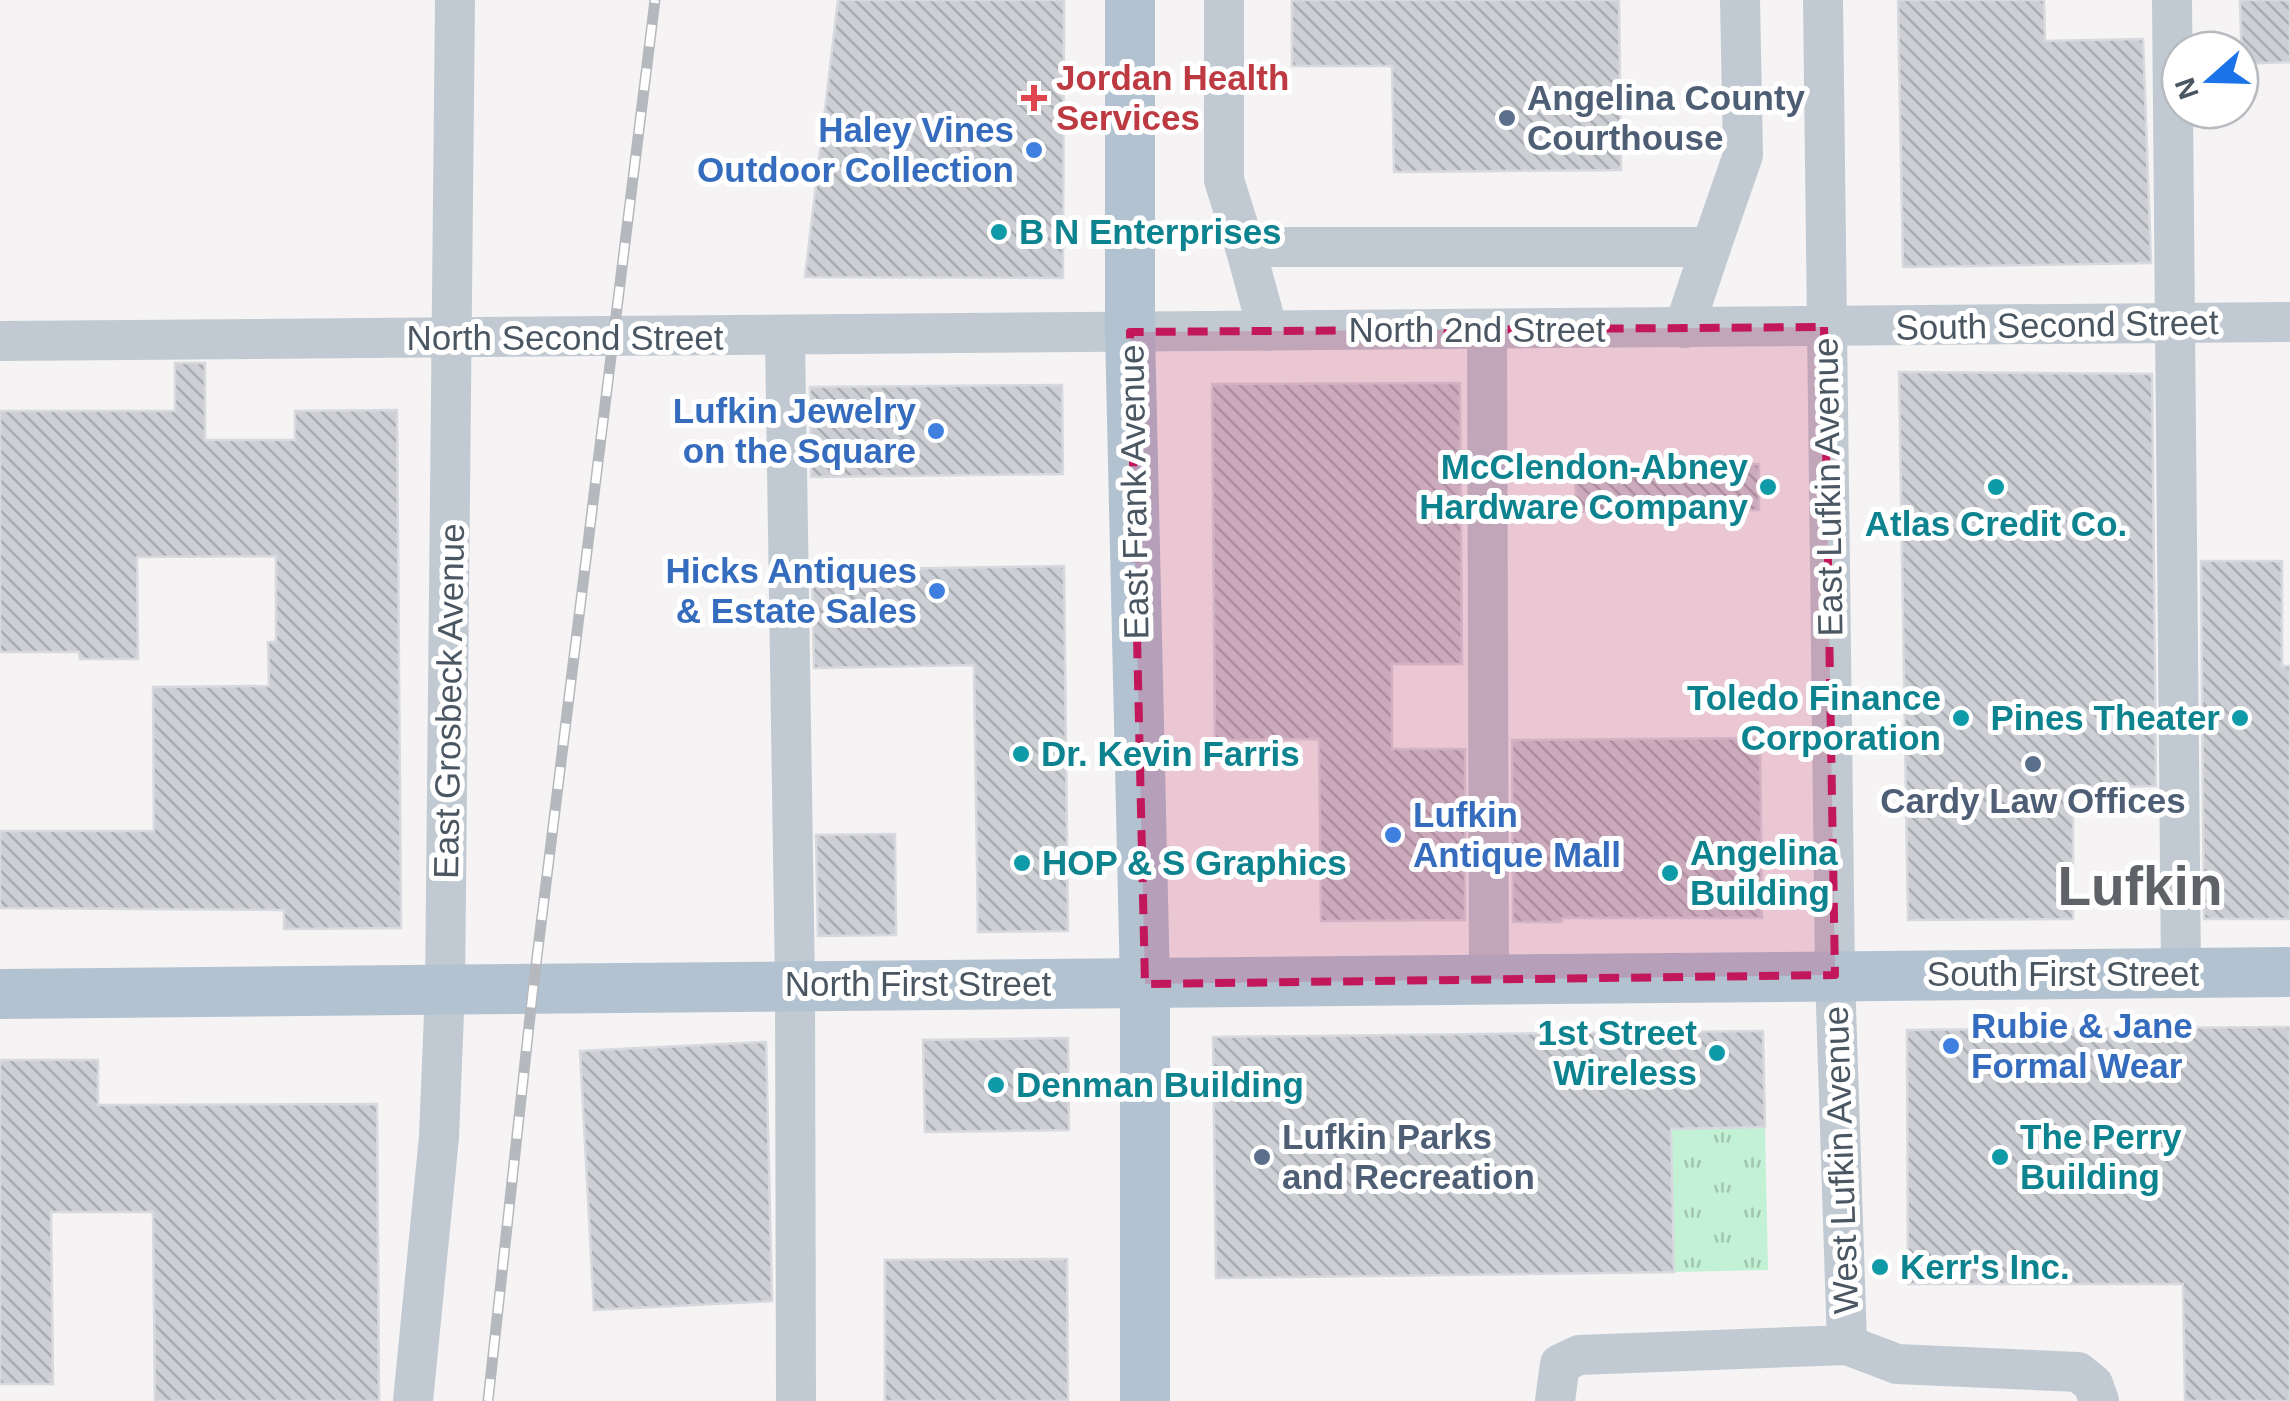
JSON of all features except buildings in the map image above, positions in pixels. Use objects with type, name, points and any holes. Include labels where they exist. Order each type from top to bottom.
[{"type":"main road","name":"East Frank Avenue","points":[[1130,0],[1130,332],[1145,984],[1145,1401]]},
{"type":"main road","name":"South First Street","points":[[1835,975],[2290,972]]},
{"type":"main road","name":"North First Street","points":[[0,994],[1835,975]]},
{"type":"street","name":"East Grosbeck Avenue","points":[[413,1401],[438,1137],[444,989],[455,0]]},
{"type":"street","points":[[1224,0],[1224,180],[1268,332]]},
{"type":"street","points":[[1684,328],[1743,155],[1740,0]]},
{"type":"street","name":"East Lufkin Avenue","points":[[1824,0],[1824,327],[1835,975]]},
{"type":"street","points":[[2172,0],[2181,974]]},
{"type":"street","points":[[1245,247],[1711,247]]},
{"type":"street","name":"South Second Street","points":[[1824,327],[2290,322]]},
{"type":"street","name":"North 2nd Street","points":[[1130,332],[1824,327]]},
{"type":"street","points":[[1487,330],[1490,980]]},
{"type":"street","name":"North Second Street","points":[[0,341],[785,338],[1130,332]]},
{"type":"street","points":[[785,338],[795,984],[796,1401]]},
{"type":"street","name":"West Lufkin Avenue","points":[[1835,975],[1847,1345]]},
{"type":"street","points":[[1555,1401],[1560,1364],[1579,1355],[1847,1345],[1897,1364],[2078,1372],[2093,1384],[2098,1401]]},
{"type":"highlighted area","points":[[1824,327],[1835,975],[1145,984],[1130,332]]},
{"type":"green space","points":[[1765,1127],[1768,1270],[1674,1272],[1671,1129]]},
{"type":"railway","points":[[488,1401],[533,989],[655,0]]},
{"type":"place","name":"Jordan Health Services","points":[[1034,98]]},
{"type":"place","name":"Angelina County Courthouse","points":[[1507,118]]},
{"type":"place","name":"Haley Vines Outdoor Collection","points":[[1034,150]]},
{"type":"place","name":"B N Enterprises","points":[[999,232]]},
{"type":"place","name":"Lufkin Jewelry on the Square","points":[[936,431]]},
{"type":"place","name":"McClendon-Abney Hardware Company","points":[[1768,487]]},
{"type":"place","name":"Atlas Credit Co.","points":[[1996,487]]},
{"type":"place","name":"Hicks Antiques & Estate Sales","points":[[937,591]]},
{"type":"place","name":"Toledo Finance Corporation","points":[[1961,718]]},
{"type":"place","name":"Pines Theater","points":[[2240,718]]},
{"type":"place","name":"Dr. Kevin Farris","points":[[1021,754]]},
{"type":"place","name":"Cardy Law Offices","points":[[2033,764]]},
{"type":"place","name":"Lufkin Antique Mall","points":[[1393,835]]},
{"type":"place","name":"HOP & S Graphics","points":[[1022,863]]},
{"type":"place","name":"Angelina Building","points":[[1670,873]]},
{"type":"place","name":"Rubie & Jane Formal Wear","points":[[1951,1046]]},
{"type":"place","name":"1st Street Wireless","points":[[1717,1053]]},
{"type":"place","name":"Denman Building","points":[[996,1085]]},
{"type":"place","name":"Lufkin Parks and Recreation","points":[[1262,1157]]},
{"type":"place","name":"The Perry Building","points":[[2000,1157]]},
{"type":"place","name":"Kerr's Inc.","points":[[1880,1267]]},
{"type":"district","name":"Lufkin","points":[[2140,886]]}]
